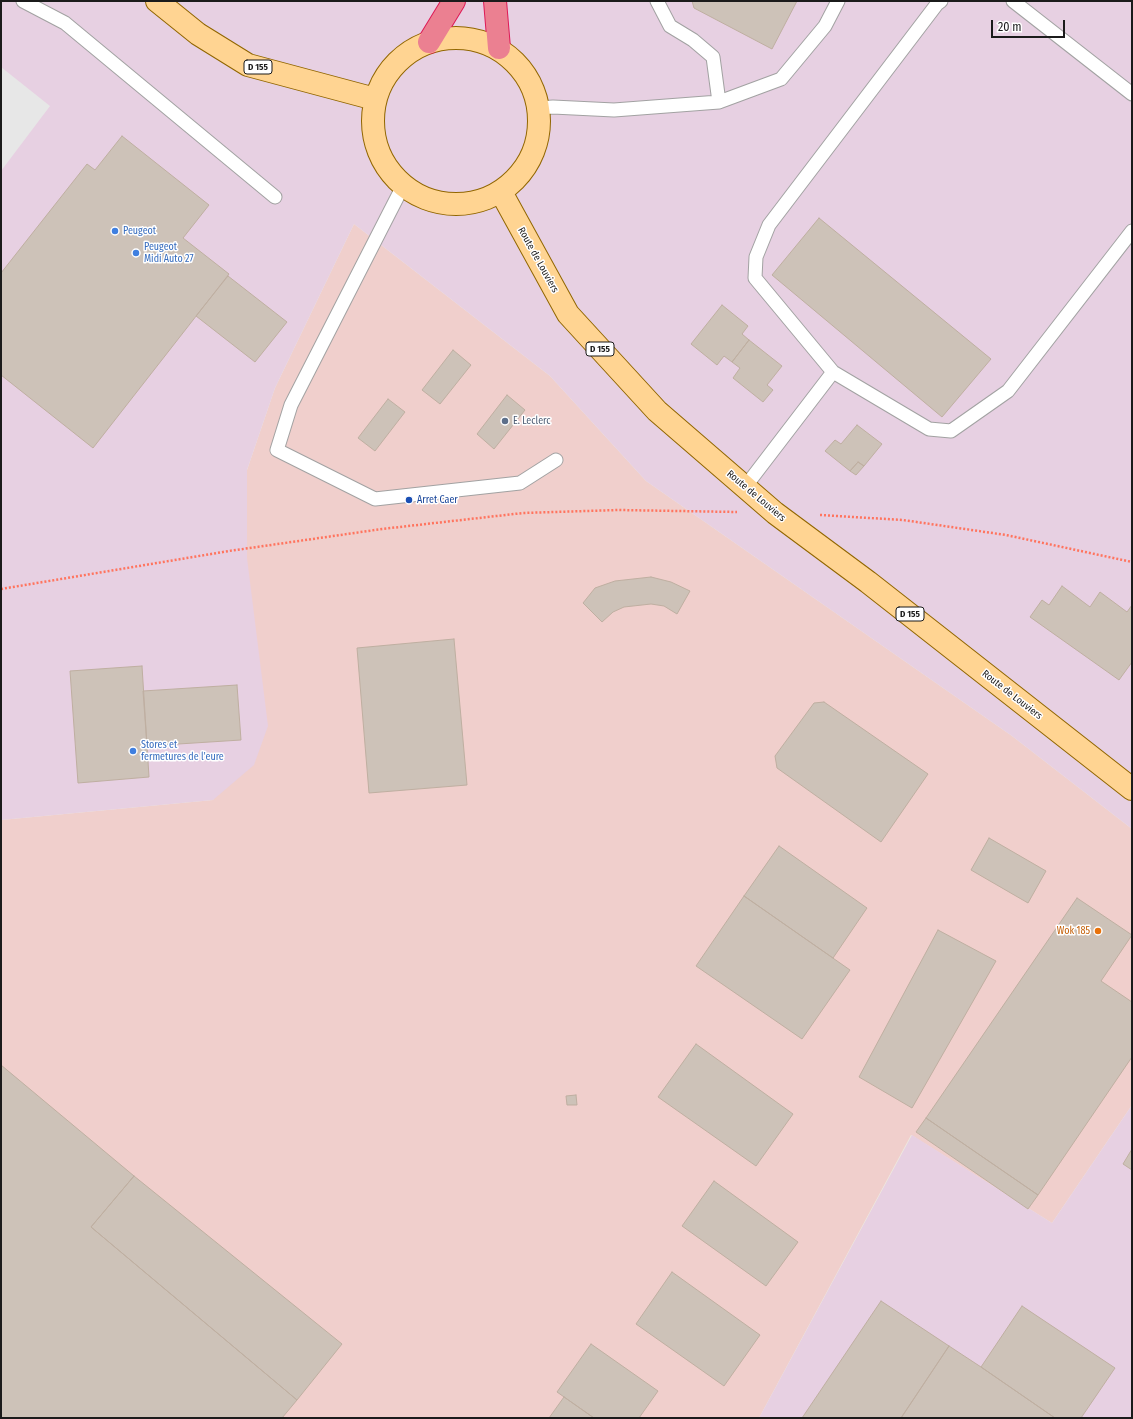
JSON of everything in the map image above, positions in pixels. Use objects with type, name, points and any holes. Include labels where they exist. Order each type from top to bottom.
[{"type":"highway","points":[[428,42],[454,1]]},
{"type":"highway","points":[[494,1],[499,48]]},
{"type":"main road","name":"D 155","points":[[157,1],[198,34],[248,65],[375,99]]},
{"type":"main road","points":[[448,38],[467,38],[499,48],[511,58],[529,80],[538,108],[539,132],[532,155],[519,176],[501,192],[480,202],[452,205],[426,200],[403,186],[386,169],[376,147],[372,123],[375,99],[383,80],[395,64],[414,49],[428,42],[448,38]]},
{"type":"main road","name":"Route de Louviers","points":[[501,192],[568,314],[657,411],[776,513],[868,582],[1132,789]]},
{"type":"lane","points":[[23,1],[64,23],[275,197]]},
{"type":"lane","points":[[657,1],[670,26],[693,40],[713,56],[719,102]]},
{"type":"lane","points":[[825,26],[838,1]]},
{"type":"lane","points":[[538,108],[553,107],[614,110],[719,102],[782,79],[825,26],[848,1]]},
{"type":"lane","points":[[941,1],[937,4],[769,225],[756,257],[755,278],[833,372],[929,428],[950,430],[1008,391],[1132,231]]},
{"type":"lane","points":[[1013,1],[1132,94]]},
{"type":"lane","points":[[403,186],[291,405],[277,450],[375,499],[520,483],[556,460]]},
{"type":"lane","points":[[745,487],[833,372]]},
{"type":"path","points":[[1,589],[229,551],[382,529],[523,513],[619,510],[776,513]]},
{"type":"path","points":[[815,515],[903,520],[954,527],[1006,535],[1132,562]]},
{"type":"shaded area","points":[[1,1],[1132,1],[1132,829],[1012,736],[646,481],[550,376],[354,224],[275,388],[247,470],[247,558],[268,726],[254,765],[213,800],[1,820]]},
{"type":"shaded area","points":[[1,67],[50,106],[1,171]]},
{"type":"shaded area","points":[[354,224],[550,376],[646,481],[1012,736],[1132,829],[1132,1105],[1052,1223],[911,1135],[759,1418],[1,1418],[1,820],[213,800],[247,558],[247,470],[275,388]]},
{"type":"shaded area","points":[[1132,1105],[1132,1418],[759,1418],[912,1135],[1052,1223]]},
{"type":"building","points":[[692,1],[797,1],[772,49],[694,8]]},
{"type":"building","points":[[122,136],[209,205],[183,238],[229,274],[93,448],[1,375],[1,273],[87,164],[95,170]]},
{"type":"building","points":[[819,218],[991,359],[942,417],[772,275]]},
{"type":"building","points":[[228,276],[287,322],[255,362],[196,316]]},
{"type":"building","points":[[722,305],[748,326],[742,334],[749,340],[732,362],[724,356],[717,365],[691,344]]},
{"type":"building","points":[[749,340],[782,366],[767,385],[773,390],[763,402],[733,378],[740,368],[732,362]]},
{"type":"building","points":[[453,350],[471,365],[440,404],[422,390]]},
{"type":"building","points":[[507,395],[525,410],[494,449],[477,434]]},
{"type":"building","points":[[388,399],[405,412],[375,451],[358,438]]},
{"type":"building","points":[[857,425],[882,444],[864,466],[858,462],[850,471],[825,451],[835,440],[841,444]]},
{"type":"building","points":[[858,462],[864,466],[856,475],[850,471]]},
{"type":"building","points":[[651,577],[671,582],[690,591],[677,614],[664,606],[651,604],[624,607],[613,612],[602,622],[583,603],[595,588],[615,581]]},
{"type":"building","points":[[1062,586],[1090,607],[1100,592],[1127,612],[1132,605],[1132,662],[1119,680],[1030,617],[1042,600],[1049,605]]},
{"type":"building","points":[[454,639],[467,785],[369,793],[357,648]]},
{"type":"building","points":[[142,666],[149,777],[78,783],[70,671]]},
{"type":"building","points":[[237,685],[241,740],[147,746],[143,691]]},
{"type":"building","points":[[824,702],[928,774],[881,842],[777,768],[775,756],[814,703]]},
{"type":"building","points":[[989,838],[1046,871],[1028,903],[971,870]]},
{"type":"building","points":[[779,846],[867,908],[833,958],[744,896]]},
{"type":"building","points":[[744,896],[850,970],[802,1039],[696,966]]},
{"type":"building","points":[[1077,898],[1132,935],[1101,981],[1132,1002],[1132,1057],[1038,1195],[926,1118]]},
{"type":"building","points":[[938,930],[996,961],[912,1108],[859,1077]]},
{"type":"building","points":[[696,1044],[793,1114],[756,1166],[658,1097]]},
{"type":"building","points":[[1,1065],[134,1176],[91,1227],[297,1400],[282,1418],[3,1418],[1,1416]]},
{"type":"building","points":[[576,1095],[577,1105],[567,1105],[566,1096]]},
{"type":"building","points":[[926,1118],[1038,1195],[1028,1209],[916,1132]]},
{"type":"building","points":[[1132,1149],[1132,1170],[1123,1164]]},
{"type":"building","points":[[134,1176],[342,1344],[297,1400],[91,1227]]},
{"type":"building","points":[[714,1181],[798,1242],[766,1286],[682,1226]]},
{"type":"building","points":[[672,1272],[760,1335],[724,1386],[636,1324]]},
{"type":"building","points":[[881,1301],[949,1346],[901,1418],[802,1418]]},
{"type":"building","points":[[1022,1306],[1115,1368],[1081,1418],[1055,1418],[981,1367]]},
{"type":"building","points":[[591,1344],[658,1391],[639,1418],[594,1418],[557,1392]]},
{"type":"building","points":[[949,1346],[981,1367],[1055,1418],[901,1418]]},
{"type":"building","points":[[564,1397],[594,1418],[549,1418]]},
{"type":"place","name":"Peugeot","points":[[115,231]]},
{"type":"place","name":"Peugeot Midi Auto 27","points":[[136,253]]},
{"type":"place","name":"E. Leclerc","points":[[505,421]]},
{"type":"place","name":"Arret Caer","points":[[409,500]]},
{"type":"place","name":"Stores et fermetures de l’eure","points":[[133,751]]},
{"type":"place","name":"Wok 185","points":[[1098,931]]}]
